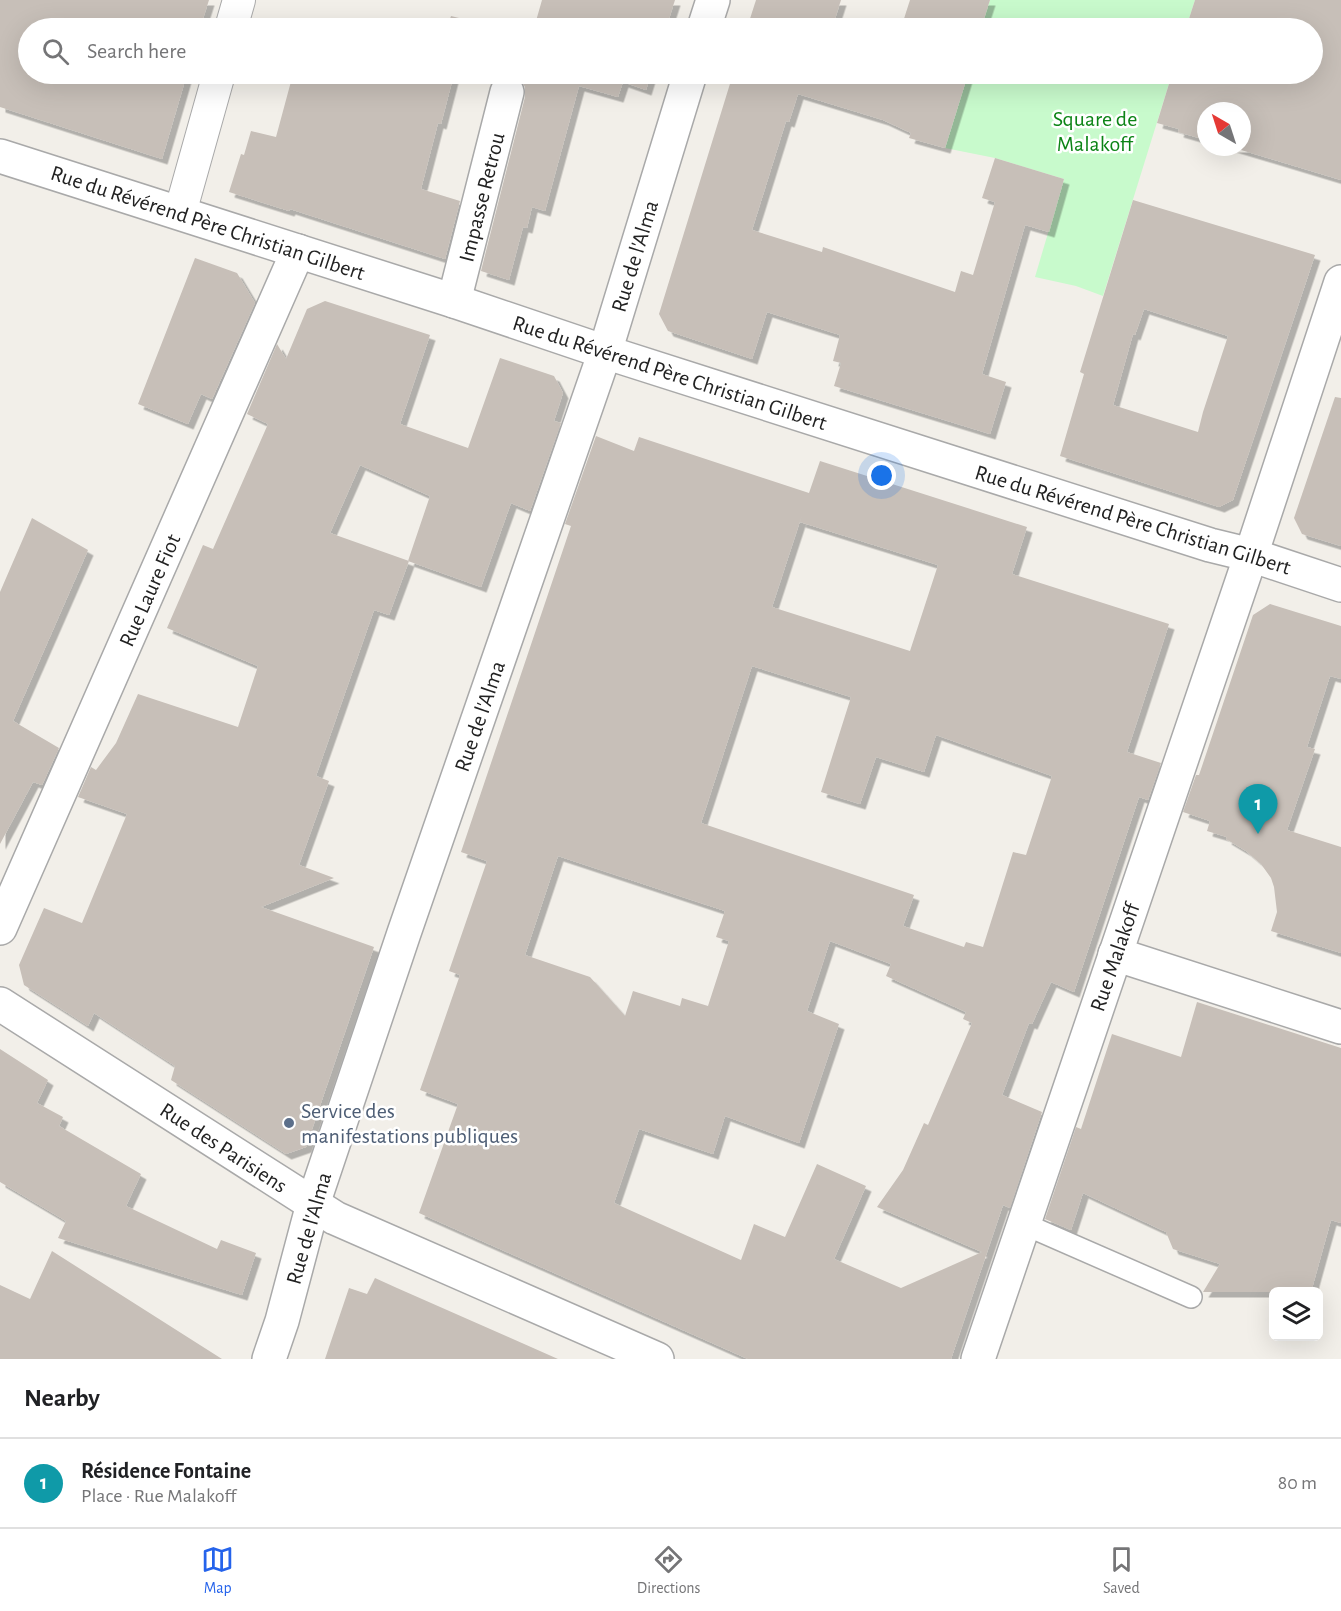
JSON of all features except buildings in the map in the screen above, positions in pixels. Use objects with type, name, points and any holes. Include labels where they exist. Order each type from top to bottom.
[{"type":"street","points":[[234,18],[239,0]]},
{"type":"street","points":[[707,18],[713,0]]},
{"type":"street","points":[[180,213],[216,84]]},
{"type":"street","name":"Rue de l'Alma","points":[[268,1359],[282,1321],[313,1204],[605,352],[687,84]]},
{"type":"street","name":"Impasse Retrou","points":[[454,301],[507,92]]},
{"type":"street","name":"Rue du Révérend Père Christian Gilbert","points":[[0,156],[454,301],[605,352],[1341,585]]},
{"type":"street","name":"Rue Laure Fiot","points":[[0,928],[298,251]]},
{"type":"street","name":"Rue Malakoff","points":[[978,1359],[1251,555],[1341,282]]},
{"type":"street","points":[[1115,954],[1341,1027]]},
{"type":"street","name":"Rue des Parisiens","points":[[0,1004],[335,1218],[657,1359]]},
{"type":"lane","points":[[1024,1224],[1191,1297]]},
{"type":"green space","points":[[990,0],[1195,0],[1189,18],[984,18]]},
{"type":"green space","name":"Square de Malakoff","points":[[965,84],[1169,84],[1103,296],[1076,286],[1035,277],[1064,179],[995,158],[945,148]]},
{"type":"place","name":"Résidence Fontaine","points":[[1258,834]]},
{"type":"place","name":"Service des manifestations publiques","points":[[289,1123]]}]
